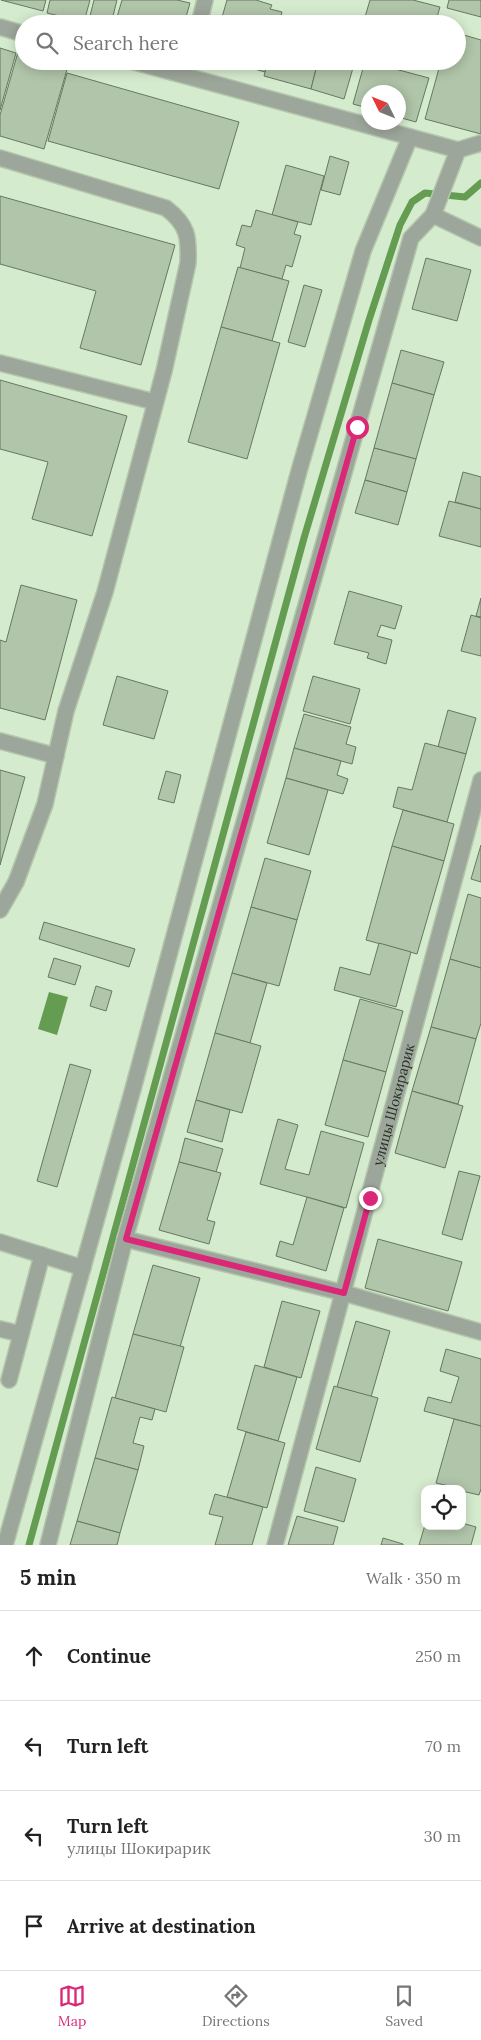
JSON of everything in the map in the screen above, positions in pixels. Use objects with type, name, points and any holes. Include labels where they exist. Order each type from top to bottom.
[{"type":"street","points":[[201,15],[205,0]]},
{"type":"street","points":[[0,27],[15,31]]},
{"type":"street","points":[[193,70],[458,150],[481,143]]},
{"type":"street","points":[[5,1545],[135,1080],[299,471],[362,251],[410,137]]},
{"type":"street","points":[[48,1545],[126,1239],[410,238],[435,211],[458,150]]},
{"type":"street","points":[[0,158],[166,208],[179,218],[186,232],[189,247],[188,263],[155,402],[104,592],[66,711],[42,813],[16,882],[0,910]]},
{"type":"street","points":[[435,211],[481,238]]},
{"type":"street","points":[[0,364],[155,402]]},
{"type":"street","points":[[0,741],[56,756]]},
{"type":"street","name":"улицы Шокирарик","points":[[275,1545],[481,780]]},
{"type":"street","points":[[126,1239],[344,1293],[481,1332]]},
{"type":"street","points":[[0,1242],[83,1268]]},
{"type":"street","points":[[9,1380],[42,1255]]},
{"type":"street","points":[[0,1329],[21,1334]]},
{"type":"shaded area","points":[[49,992],[68,997],[57,1035],[38,1029]]},
{"type":"building","points":[[1,0],[46,0],[43,11]]},
{"type":"building","points":[[50,0],[90,0],[86,15],[55,15],[47,13]]},
{"type":"building","points":[[94,0],[117,0],[113,15],[90,15]]},
{"type":"building","points":[[122,0],[177,0],[190,3],[187,15],[118,15]]},
{"type":"building","points":[[227,0],[256,0],[272,5],[270,9],[282,12],[281,15],[223,15]]},
{"type":"building","points":[[370,0],[413,0],[440,7],[438,15],[366,15]]},
{"type":"building","points":[[449,0],[481,0],[481,17],[447,8]]},
{"type":"building","points":[[466,36],[481,40],[481,134],[425,119],[439,70],[466,70]]},
{"type":"building","points":[[0,48],[15,53],[15,57],[0,110]]},
{"type":"building","points":[[15,62],[15,70],[67,70],[44,149],[0,136],[0,115]]},
{"type":"building","points":[[266,70],[316,70],[311,89],[264,76]]},
{"type":"building","points":[[316,70],[352,70],[344,99],[311,89]]},
{"type":"building","points":[[362,70],[399,70],[429,78],[416,122],[406,119],[406,85],[361,85],[361,106],[353,104]]},
{"type":"building","points":[[67,73],[239,122],[219,189],[48,141]]},
{"type":"building","points":[[330,156],[349,162],[340,195],[321,190]]},
{"type":"building","points":[[286,165],[324,176],[311,225],[272,215]]},
{"type":"building","points":[[0,196],[175,245],[141,365],[80,348],[96,291],[0,264]]},
{"type":"building","points":[[256,210],[298,222],[294,234],[301,236],[292,267],[286,265],[282,279],[240,268],[245,248],[236,245],[242,225],[251,227]]},
{"type":"building","points":[[426,258],[471,270],[457,321],[412,309]]},
{"type":"building","points":[[238,267],[289,281],[272,341],[221,327]]},
{"type":"building","points":[[304,285],[322,290],[305,347],[288,342]]},
{"type":"building","points":[[221,327],[280,343],[247,459],[188,442]]},
{"type":"building","points":[[401,350],[444,362],[434,395],[392,383]]},
{"type":"building","points":[[0,380],[127,416],[92,536],[32,519],[48,462],[0,449]]},
{"type":"building","points":[[392,383],[434,395],[416,459],[374,448]]},
{"type":"building","points":[[374,448],[416,459],[407,492],[365,480]]},
{"type":"building","points":[[463,472],[481,477],[481,509],[455,502]]},
{"type":"building","points":[[365,480],[407,492],[398,525],[355,513]]},
{"type":"building","points":[[449,501],[481,509],[481,547],[439,536]]},
{"type":"building","points":[[21,585],[77,600],[45,720],[0,708],[0,640],[6,642]]},
{"type":"building","points":[[349,591],[402,606],[395,629],[381,625],[377,636],[392,640],[386,664],[367,658],[369,653],[334,644]]},
{"type":"building","points":[[481,598],[481,617],[476,616]]},
{"type":"building","points":[[471,615],[481,618],[481,656],[461,651]]},
{"type":"building","points":[[117,676],[168,691],[154,739],[103,725]]},
{"type":"building","points":[[313,676],[360,689],[350,724],[303,711]]},
{"type":"building","points":[[448,710],[476,718],[466,754],[438,747]]},
{"type":"building","points":[[304,714],[351,727],[346,744],[356,747],[352,764],[294,748]]},
{"type":"building","points":[[425,743],[466,754],[447,822],[393,807],[398,787],[412,790]]},
{"type":"building","points":[[294,748],[341,761],[337,775],[348,779],[343,794],[286,778]]},
{"type":"building","points":[[0,770],[25,777],[0,865]]},
{"type":"building","points":[[166,771],[181,775],[174,803],[158,799]]},
{"type":"building","points":[[286,778],[328,790],[309,855],[267,843]]},
{"type":"building","points":[[403,810],[454,824],[444,861],[392,846]]},
{"type":"building","points":[[481,845],[481,882],[471,879]]},
{"type":"building","points":[[392,846],[444,861],[417,954],[366,940]]},
{"type":"building","points":[[265,858],[311,871],[297,920],[251,907]]},
{"type":"building","points":[[468,894],[481,898],[481,968],[450,959]]},
{"type":"building","points":[[251,907],[297,920],[279,986],[232,973]]},
{"type":"building","points":[[44,922],[135,949],[129,967],[39,939]]},
{"type":"building","points":[[379,943],[411,952],[396,1007],[334,990],[340,967],[370,975]]},
{"type":"building","points":[[54,958],[81,966],[75,985],[48,977]]},
{"type":"building","points":[[450,959],[481,968],[481,1023],[476,1039],[431,1027]]},
{"type":"building","points":[[232,973],[267,983],[250,1043],[215,1033]]},
{"type":"building","points":[[96,986],[112,991],[106,1011],[90,1006]]},
{"type":"building","points":[[360,999],[403,1011],[386,1072],[343,1060]]},
{"type":"building","points":[[431,1027],[476,1039],[458,1104],[412,1091]]},
{"type":"building","points":[[215,1033],[261,1046],[242,1113],[196,1100]]},
{"type":"building","points":[[343,1060],[386,1072],[368,1137],[325,1125]]},
{"type":"building","points":[[70,1064],[91,1070],[57,1187],[37,1181]]},
{"type":"building","points":[[412,1091],[463,1106],[445,1168],[395,1153]]},
{"type":"building","points":[[196,1100],[230,1110],[222,1142],[187,1132]]},
{"type":"building","points":[[278,1119],[298,1125],[285,1169],[309,1175],[321,1131],[364,1143],[346,1208],[260,1184]]},
{"type":"building","points":[[185,1138],[223,1149],[216,1172],[179,1162]]},
{"type":"building","points":[[179,1162],[221,1173],[207,1220],[215,1222],[209,1244],[159,1230]]},
{"type":"building","points":[[459,1171],[480,1176],[462,1240],[442,1234]]},
{"type":"building","points":[[307,1197],[344,1208],[326,1271],[276,1256],[280,1241],[293,1245]]},
{"type":"building","points":[[378,1239],[462,1262],[448,1311],[365,1288]]},
{"type":"building","points":[[153,1265],[200,1278],[180,1347],[133,1334]]},
{"type":"building","points":[[282,1301],[320,1311],[301,1378],[264,1367]]},
{"type":"building","points":[[356,1321],[390,1331],[371,1397],[337,1387]]},
{"type":"building","points":[[133,1334],[184,1347],[166,1412],[115,1398]]},
{"type":"building","points":[[446,1349],[481,1359],[481,1426],[424,1411],[428,1397],[451,1403],[459,1377],[440,1371]]},
{"type":"building","points":[[255,1365],[297,1377],[278,1441],[237,1429]]},
{"type":"building","points":[[334,1386],[378,1398],[360,1462],[316,1449]]},
{"type":"building","points":[[112,1397],[155,1409],[152,1420],[140,1417],[133,1443],[144,1446],[138,1470],[95,1458]]},
{"type":"building","points":[[454,1419],[481,1426],[481,1489],[479,1495],[466,1492],[466,1485],[436,1483]]},
{"type":"building","points":[[246,1432],[285,1443],[267,1508],[227,1497]]},
{"type":"building","points":[[95,1458],[138,1470],[120,1533],[77,1521]]},
{"type":"building","points":[[316,1467],[356,1479],[344,1522],[304,1511]]},
{"type":"building","points":[[215,1494],[263,1507],[252,1545],[215,1545],[223,1517],[209,1514]]},
{"type":"building","points":[[297,1516],[338,1527],[333,1545],[288,1545]]},
{"type":"building","points":[[77,1521],[120,1533],[117,1545],[70,1545]]},
{"type":"building","points":[[466,1524],[476,1527],[471,1545],[419,1545],[424,1530],[466,1530]]},
{"type":"building","points":[[383,1538],[403,1544],[403,1545],[381,1545]]},
{"type":"waterway","points":[[29,1545],[304,538],[369,320],[400,225],[412,202],[425,193],[465,197],[481,183]]},
{"type":"route","points":[[357,427],[126,1239],[344,1293],[370,1198]]}]
